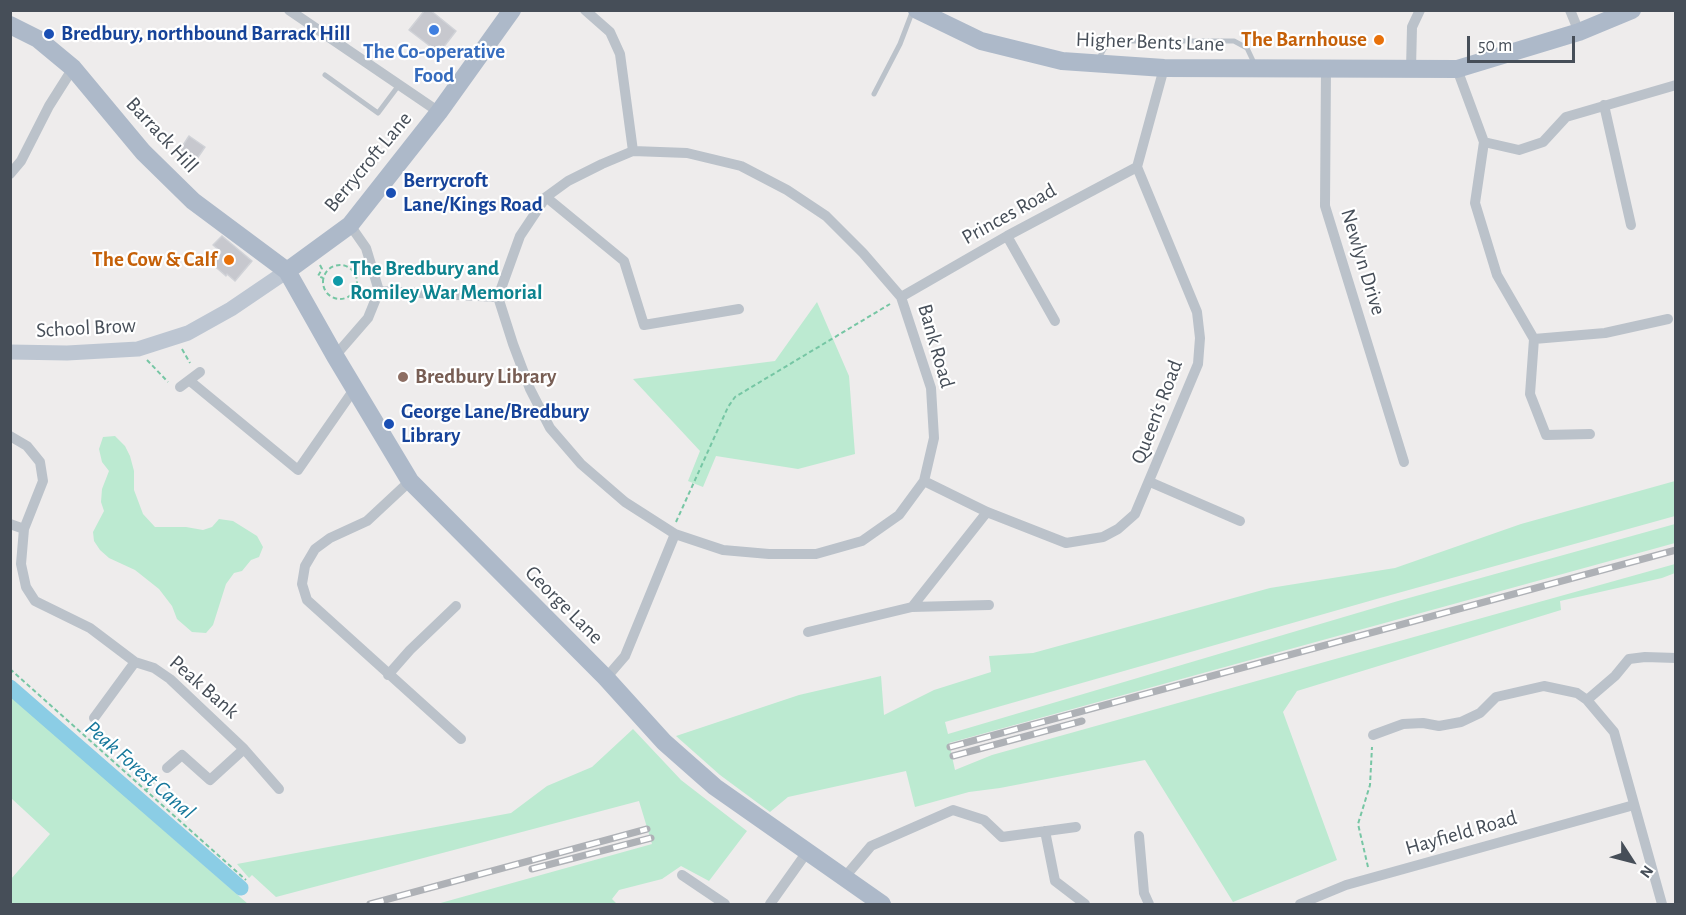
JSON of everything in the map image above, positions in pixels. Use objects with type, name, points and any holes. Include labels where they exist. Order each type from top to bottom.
[{"type":"main road","name":"Berrycroft Lane","points":[[287,271],[350,225],[439,112],[512,10]]},
{"type":"main road","name":"Higher Bents Lane","points":[[915,10],[981,41],[1062,62],[1164,68],[1411,69],[1457,69],[1579,32],[1632,10]]},
{"type":"main road","name":"Barrack Hill","points":[[10,25],[38,39],[73,68],[143,152],[193,201],[287,271]]},
{"type":"main road","name":"School Brow","points":[[10,352],[66,353],[138,349],[188,333],[231,309],[287,271]]},
{"type":"main road","name":"George Lane","points":[[287,271],[410,481],[606,678],[664,742],[715,787],[882,904]]},
{"type":"street","points":[[289,10],[439,112]]},
{"type":"street","points":[[379,291],[498,297],[520,236],[546,197],[602,164],[633,151],[621,54],[610,32],[585,10]]},
{"type":"street","points":[[1411,69],[1412,27],[1420,10]]},
{"type":"street","points":[[1570,10],[1579,32]]},
{"type":"street","points":[[10,174],[21,161],[49,106],[73,68]]},
{"type":"street","points":[[1137,167],[1164,68]]},
{"type":"street","name":"Newlyn Drive","points":[[1326,68],[1325,206],[1404,462]]},
{"type":"street","points":[[1457,69],[1484,142],[1475,204],[1497,275],[1534,339],[1530,394],[1546,435],[1590,434]]},
{"type":"street","points":[[1484,142],[1519,150],[1543,142],[1566,117],[1676,85]]},
{"type":"street","points":[[1604,105],[1631,225]]},
{"type":"street","name":"Bank Road","points":[[498,297],[530,389],[550,428],[580,464],[625,502],[673,533],[723,550],[769,554],[816,554],[862,541],[898,515],[924,481],[934,438],[931,388],[901,297],[863,253],[826,216],[787,189],[741,166],[687,153],[633,151]]},
{"type":"street","name":"Princes Road","points":[[901,297],[1007,236],[1137,167]]},
{"type":"street","name":"Queen's Road","points":[[924,481],[987,512],[1066,543],[1103,537],[1118,529],[1135,514],[1198,364],[1200,338],[1197,312],[1137,167]]},
{"type":"street","points":[[546,197],[624,261],[644,325],[739,309]]},
{"type":"street","points":[[335,356],[368,318],[379,291],[366,248],[350,225]]},
{"type":"street","points":[[1007,236],[1055,321]]},
{"type":"street","points":[[1534,339],[1605,333],[1668,319]]},
{"type":"street","points":[[200,372],[185,384],[298,470],[354,388]]},
{"type":"street","name":"Peak Bank","points":[[10,436],[27,446],[40,462],[43,481],[24,529],[21,564],[26,587],[35,601],[90,628],[135,662],[154,668],[170,679],[244,749],[279,789]]},
{"type":"street","points":[[410,481],[367,521],[330,538],[315,549],[305,566],[302,584],[307,600],[461,739]]},
{"type":"street","points":[[1150,482],[1240,521]]},
{"type":"street","points":[[912,607],[987,512]]},
{"type":"street","points":[[10,524],[24,529]]},
{"type":"street","points":[[606,678],[624,656],[673,533]]},
{"type":"street","points":[[808,632],[912,607],[989,605]]},
{"type":"street","points":[[388,675],[410,650],[456,606]]},
{"type":"street","points":[[1587,700],[1615,676],[1629,659],[1676,658]]},
{"type":"street","name":"Peak Bank","points":[[94,718],[135,662]]},
{"type":"street","points":[[1373,735],[1403,723],[1439,726],[1461,722],[1480,713],[1496,697],[1544,686],[1577,693],[1587,700],[1614,732],[1662,904]]},
{"type":"street","name":"Peak Bank","points":[[167,768],[182,755],[210,780],[244,749]]},
{"type":"street","name":"Hayfield Road","points":[[1300,904],[1346,885],[1634,805]]},
{"type":"street","points":[[844,879],[871,846],[953,810],[984,819],[1002,837],[1076,827]]},
{"type":"street","points":[[1045,831],[1055,881],[1085,904]]},
{"type":"street","points":[[1139,836],[1144,893],[1149,904]]},
{"type":"street","points":[[770,904],[807,852]]},
{"type":"street","points":[[682,875],[725,904]]},
{"type":"lane","points":[[874,94],[915,10]]},
{"type":"lane","points":[[1095,64],[1104,49],[1113,41],[1234,41],[1247,48],[1256,68]]},
{"type":"lane","points":[[325,75],[378,114],[399,85]]},
{"type":"path","points":[[345,265],[353,270],[357,278],[357,287],[351,295],[338,299],[327,294],[323,286],[323,278],[332,266],[345,265]]},
{"type":"path","points":[[673,533],[728,407],[735,397],[901,297]]},
{"type":"path","points":[[138,349],[175,390],[185,384],[195,369],[175,337]]},
{"type":"path","points":[[10,669],[246,880]]},
{"type":"path","points":[[1371,878],[1358,824],[1370,785],[1373,735]]},
{"type":"path","points":[[146,790],[167,768]]},
{"type":"green space","points":[[817,302],[849,376],[855,454],[798,469],[716,456],[703,487],[688,481],[700,451],[633,379],[775,361]]},
{"type":"green space","points":[[115,436],[125,446],[130,456],[134,471],[134,490],[143,514],[155,527],[186,527],[203,530],[212,527],[219,519],[233,521],[257,536],[263,547],[259,557],[251,560],[242,571],[234,573],[226,584],[213,625],[206,633],[192,632],[177,619],[172,606],[159,589],[135,570],[109,558],[94,541],[93,532],[104,511],[101,502],[102,489],[109,471],[102,462],[99,449],[103,437]]},
{"type":"green space","points":[[1675,481],[1675,516],[945,722],[948,734],[1398,601],[1675,524],[1675,543],[949,743],[955,770],[992,755],[1675,564],[1675,573],[1662,578],[1560,601],[1561,610],[1297,691],[1283,712],[1337,860],[1233,902],[1145,760],[969,792],[915,807],[906,771],[788,797],[770,812],[720,775],[676,736],[799,695],[881,676],[884,715],[934,690],[991,672],[989,656],[1033,653],[1270,588],[1395,568],[1521,524]]},
{"type":"green space","points":[[11,696],[248,904],[11,904],[11,879],[50,834],[11,798]]},
{"type":"green space","points":[[633,729],[681,780],[747,831],[709,881],[681,866],[662,879],[619,890],[612,899],[617,904],[437,904],[652,844],[639,801],[276,897],[252,875],[249,878],[237,864],[511,813],[547,786],[592,767]]},
{"type":"building","points":[[425,10],[430,10],[456,31],[439,53],[409,30]]},
{"type":"building","points":[[189,136],[205,147],[194,163],[178,153]]},
{"type":"building","points":[[222,236],[252,261],[235,281],[211,263],[221,252],[213,245]]},
{"type":"waterway","name":"Peak Forest Canal","points":[[10,687],[241,888]]},
{"type":"railway","points":[[950,747],[1676,550]]},
{"type":"railway","points":[[953,756],[1082,721]]},
{"type":"railway","points":[[370,904],[647,829]]},
{"type":"railway","points":[[532,869],[651,838]]},
{"type":"place","name":"The Co-operative Food","points":[[434,30]]},
{"type":"place","name":"Bredbury, northbound Barrack Hill","points":[[49,34]]},
{"type":"place","name":"The Barnhouse","points":[[1379,40]]},
{"type":"place","name":"Berrycroft Lane/Kings Road","points":[[391,193]]},
{"type":"place","name":"The Cow & Calf","points":[[229,260]]},
{"type":"place","name":"The Bredbury and Romiley War Memorial","points":[[338,281]]},
{"type":"place","name":"Bredbury Library","points":[[403,377]]},
{"type":"place","name":"George Lane/Bredbury Library","points":[[389,424]]}]
